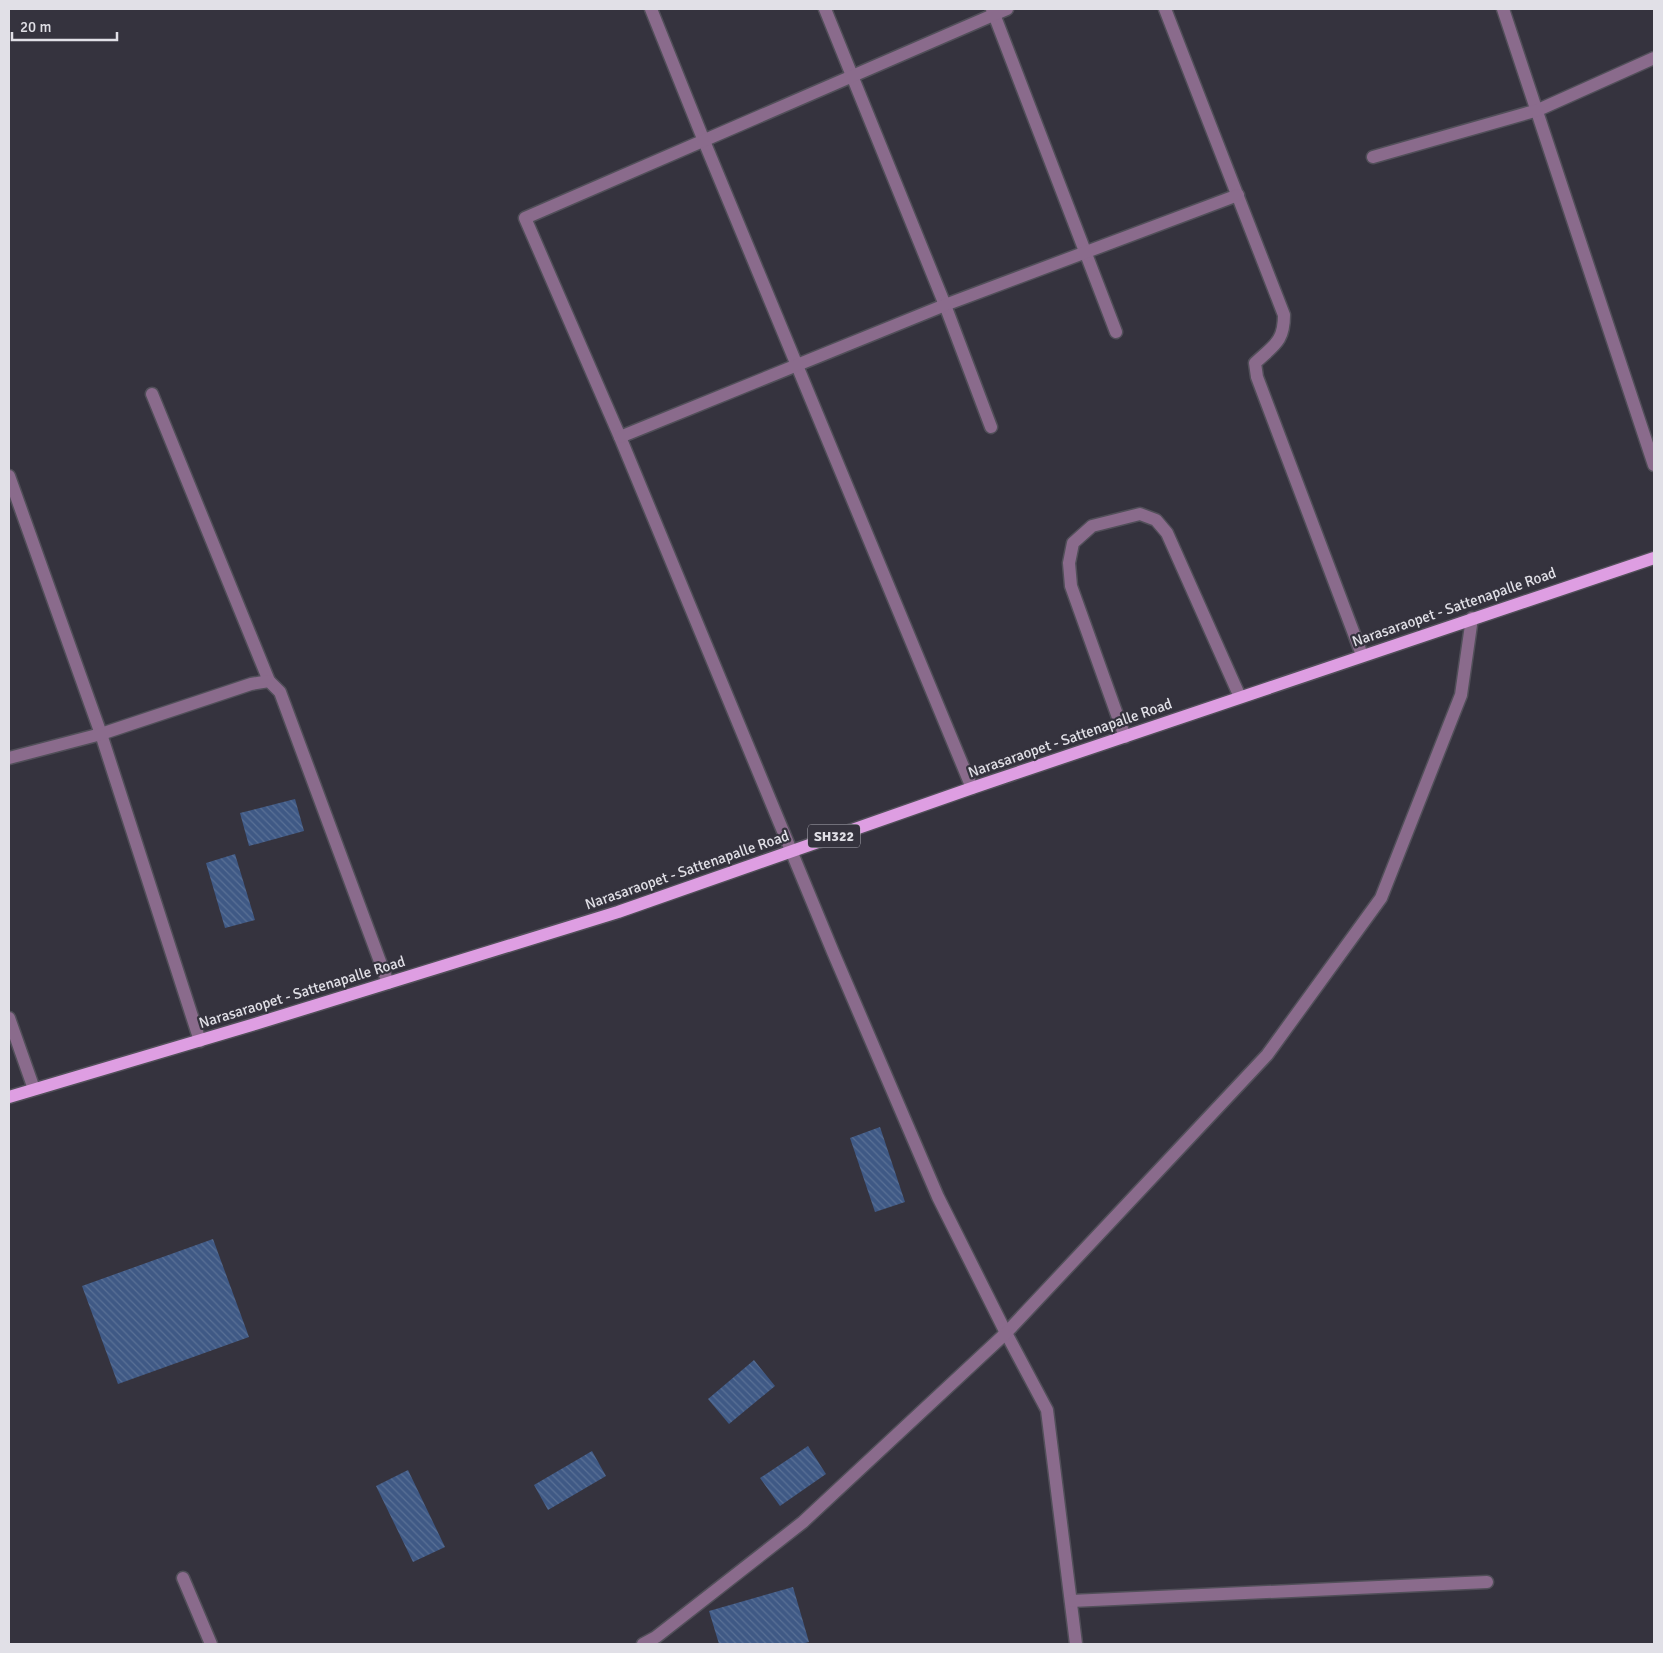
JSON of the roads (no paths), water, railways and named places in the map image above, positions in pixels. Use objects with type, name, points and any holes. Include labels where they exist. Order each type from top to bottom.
[{"type":"main road","name":"Narasaraopet - Sattenapalle Road","points":[[9,1097],[200,1041],[618,912],[972,788],[1654,558]]},
{"type":"street","points":[[651,9],[972,788]]},
{"type":"street","points":[[825,9],[945,306],[991,427]]},
{"type":"street","points":[[1007,9],[993,11],[852,76],[525,218],[620,437],[833,952],[938,1196],[1006,1333],[1047,1410],[1076,1644]]},
{"type":"street","points":[[1166,9],[1284,314],[1284,327],[1280,339],[1255,362],[1257,377],[1362,655]]},
{"type":"street","points":[[1503,9],[1538,110],[1654,466]]},
{"type":"street","points":[[993,11],[1116,332]]},
{"type":"street","points":[[1373,157],[1538,110],[1654,58]]},
{"type":"street","points":[[620,437],[945,306],[1238,195]]},
{"type":"street","points":[[152,394],[269,681],[280,692],[388,983]]},
{"type":"street","points":[[9,476],[101,734],[200,1041]]},
{"type":"street","points":[[1124,737],[1071,586],[1069,563],[1073,543],[1092,526],[1140,514],[1156,520],[1166,533],[1240,697]]},
{"type":"street","points":[[643,1644],[658,1640],[803,1522],[1006,1333],[1267,1055],[1381,898],[1461,695],[1472,618]]},
{"type":"street","points":[[9,758],[101,734],[251,684],[269,681]]},
{"type":"street","points":[[9,1018],[34,1089]]},
{"type":"street","points":[[183,1578],[212,1644]]},
{"type":"street","points":[[1071,1602],[1487,1582]]}]
